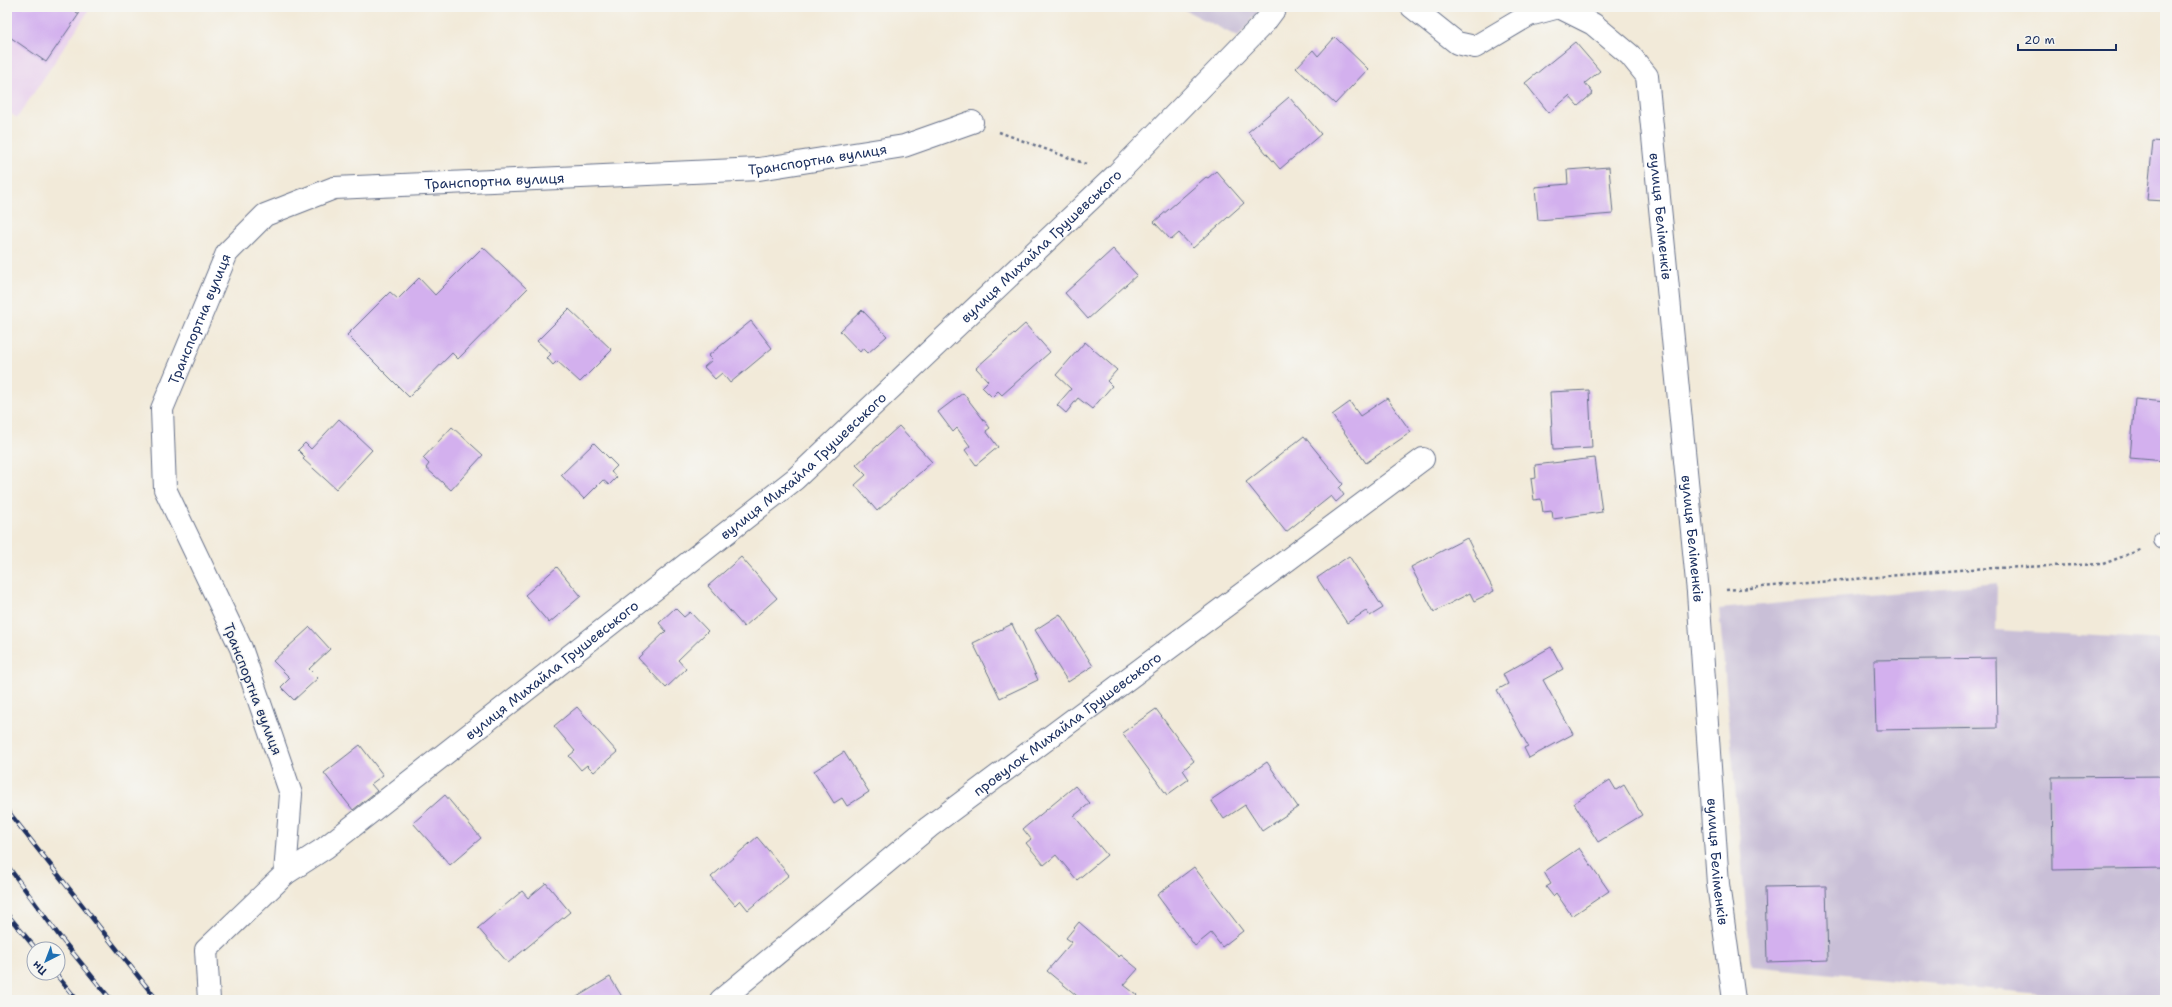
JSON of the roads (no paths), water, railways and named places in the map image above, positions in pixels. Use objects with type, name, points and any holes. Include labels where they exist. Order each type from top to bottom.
[{"type":"street","name":"вулиця Михайла Грушевського","points":[[285,874],[325,848],[795,479],[1116,175],[1265,22],[1276,7]]},
{"type":"street","name":"вулиця Беліменків","points":[[1412,7],[1457,44],[1475,46],[1529,15],[1559,7],[1593,24],[1630,55],[1647,76],[1698,592],[1718,884],[1734,1000]]},
{"type":"street","name":"Транспортна вулиця","points":[[285,874],[291,794],[241,648],[165,489],[162,409],[227,253],[265,214],[334,188],[759,169],[904,146],[972,122]]},
{"type":"street","name":"провулок Михайла Грушевського","points":[[721,1000],[929,827],[1423,459]]},
{"type":"street","points":[[209,1000],[206,950],[285,874]]},
{"type":"railway","points":[[7,810],[157,1000]]},
{"type":"railway","points":[[7,865],[60,937],[111,1000]]},
{"type":"railway","points":[[7,914],[29,941]]},
{"type":"railway","points":[[62,981],[77,1000]]}]
